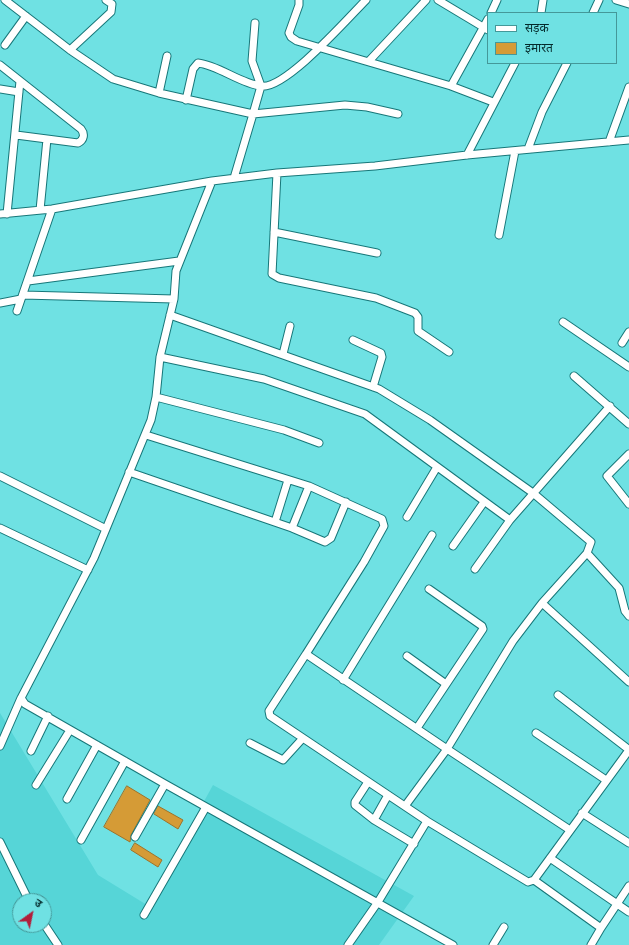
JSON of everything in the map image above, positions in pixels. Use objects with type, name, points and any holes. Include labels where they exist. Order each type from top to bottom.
[{"type":"street","points":[[5,0],[70,50],[113,79],[159,93],[252,114],[345,105],[367,107],[398,114]]},
{"type":"street","points":[[70,50],[111,12],[112,4],[106,0]]},
{"type":"street","points":[[186,100],[193,69],[198,63],[261,86],[276,84],[320,47],[366,0]]},
{"type":"street","points":[[369,61],[426,0]]},
{"type":"street","points":[[438,0],[486,28],[451,86]]},
{"type":"street","points":[[491,12],[497,0]]},
{"type":"street","points":[[541,12],[543,0]]},
{"type":"street","points":[[593,12],[599,0]]},
{"type":"street","points":[[616,0],[629,4]]},
{"type":"street","points":[[301,2],[289,33],[297,41],[451,86],[493,102]]},
{"type":"street","points":[[5,45],[26,16]]},
{"type":"street","points":[[234,178],[261,86],[252,61],[255,24]]},
{"type":"street","points":[[159,93],[167,56]]},
{"type":"street","points":[[467,155],[493,102],[514,64]]},
{"type":"street","points":[[528,149],[542,112],[566,64]]},
{"type":"street","points":[[0,65],[83,132],[83,138],[78,143],[16,135]]},
{"type":"street","points":[[20,81],[16,135],[3,214],[52,209],[234,178],[277,173],[375,166],[467,155],[629,140]]},
{"type":"street","points":[[609,142],[629,87]]},
{"type":"street","points":[[0,89],[20,92]]},
{"type":"street","points":[[40,210],[47,139]]},
{"type":"street","points":[[499,235],[515,151]]},
{"type":"street","points":[[277,173],[271,270],[274,276],[376,298],[415,313],[418,317],[418,331],[449,352]]},
{"type":"street","points":[[0,746],[21,698],[88,570],[146,435],[156,397],[160,357],[174,299],[176,271],[212,181]]},
{"type":"street","points":[[17,311],[52,209]]},
{"type":"street","points":[[274,232],[377,253]]},
{"type":"street","points":[[28,281],[179,261]]},
{"type":"street","points":[[0,303],[22,297],[174,299]]},
{"type":"street","points":[[170,315],[373,387],[430,420],[533,493],[592,543],[587,553],[542,603],[513,641],[447,749],[405,806]]},
{"type":"street","points":[[563,322],[629,367]]},
{"type":"street","points":[[283,354],[290,326]]},
{"type":"street","points":[[622,343],[629,332]]},
{"type":"street","points":[[353,340],[378,351],[382,355],[373,387]]},
{"type":"street","points":[[160,357],[264,379],[365,414],[510,520]]},
{"type":"street","points":[[574,376],[629,424]]},
{"type":"street","points":[[156,397],[284,430],[318,443]]},
{"type":"street","points":[[475,569],[510,520],[610,406]]},
{"type":"street","points":[[146,435],[309,486],[378,517],[384,522],[384,526],[364,562],[269,713],[270,716],[427,821],[528,882],[534,880],[629,749],[558,695]]},
{"type":"street","points":[[629,454],[607,476],[629,504]]},
{"type":"street","points":[[407,517],[437,467]]},
{"type":"street","points":[[129,472],[275,522],[328,542],[346,502]]},
{"type":"street","points":[[0,476],[106,528]]},
{"type":"street","points":[[275,522],[288,480]]},
{"type":"street","points":[[292,528],[309,486]]},
{"type":"street","points":[[453,546],[484,502]]},
{"type":"street","points":[[0,528],[88,570]]},
{"type":"street","points":[[343,680],[432,535]]},
{"type":"street","points":[[587,553],[619,588],[624,607],[629,616]]},
{"type":"street","points":[[417,728],[482,627],[428,589]]},
{"type":"street","points":[[542,603],[629,682]]},
{"type":"street","points":[[306,654],[570,830]]},
{"type":"street","points":[[407,656],[446,684]]},
{"type":"street","points":[[21,698],[25,704],[206,808],[378,902],[453,945]]},
{"type":"street","points":[[31,752],[48,716]]},
{"type":"street","points":[[36,785],[70,730]]},
{"type":"street","points":[[536,733],[606,780]]},
{"type":"street","points":[[250,743],[283,760],[303,738]]},
{"type":"street","points":[[67,799],[97,745]]},
{"type":"street","points":[[81,840],[125,761]]},
{"type":"street","points":[[368,782],[354,804],[374,820],[414,844]]},
{"type":"street","points":[[135,837],[165,784]]},
{"type":"street","points":[[374,820],[388,795]]},
{"type":"street","points":[[144,916],[206,808]]},
{"type":"street","points":[[582,813],[629,843]]},
{"type":"street","points":[[348,945],[378,902],[427,821]]},
{"type":"street","points":[[0,842],[25,893]]},
{"type":"street","points":[[550,858],[629,912]]},
{"type":"street","points":[[534,880],[601,928]]},
{"type":"street","points":[[591,945],[629,886]]},
{"type":"street","points":[[493,945],[504,927]]},
{"type":"street","points":[[50,933],[58,945]]},
{"type":"shaded area","points":[[0,713],[98,875],[147,905],[213,785],[414,896],[379,945],[0,945]]},
{"type":"building","points":[[127,786],[150,800],[131,835],[130,842],[104,827]]},
{"type":"building","points":[[158,806],[183,820],[178,829],[154,814]]},
{"type":"building","points":[[135,843],[162,860],[158,867],[131,850]]}]
